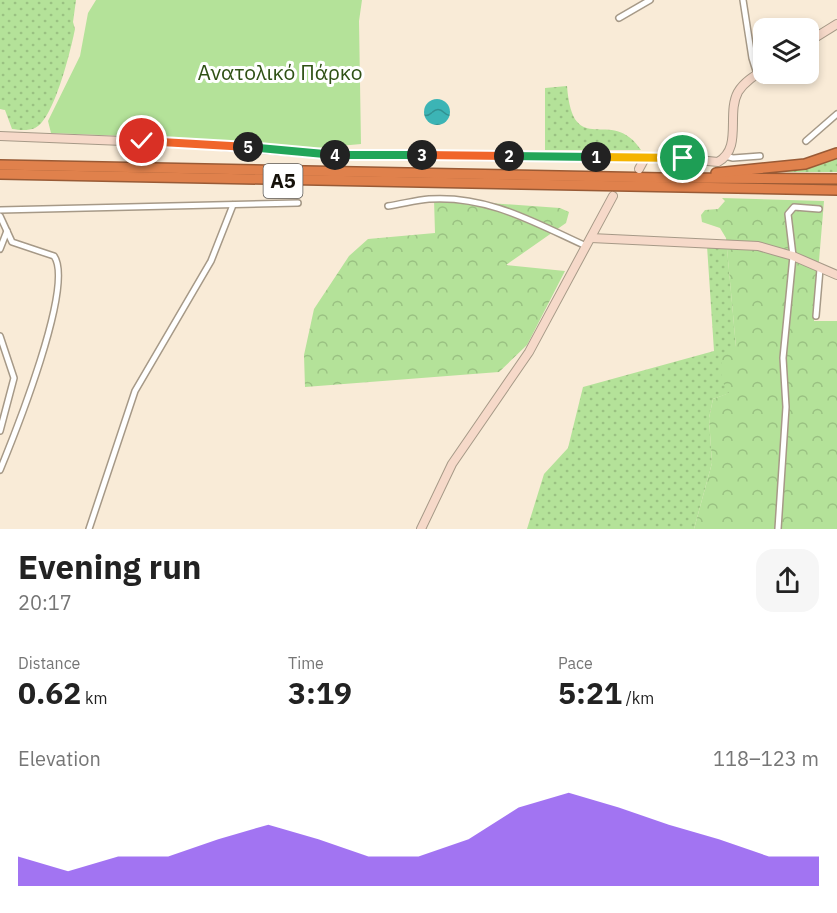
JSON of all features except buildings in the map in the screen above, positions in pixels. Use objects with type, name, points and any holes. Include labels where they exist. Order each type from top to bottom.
[{"type":"highway","points":[[528,174],[729,172],[805,164],[837,153]]},
{"type":"highway","name":"Α5","points":[[0,165],[662,178],[837,179]]},
{"type":"highway","name":"Α5","points":[[0,174],[837,190]]},
{"type":"street","points":[[619,18],[650,0]]},
{"type":"street","points":[[743,0],[753,60]]},
{"type":"street","points":[[819,36],[835,28]]},
{"type":"street","points":[[0,135],[197,144],[336,155],[683,158],[718,162],[725,156],[732,142],[737,95],[753,79]]},
{"type":"street","points":[[806,141],[837,114]]},
{"type":"street","points":[[725,156],[733,158],[760,156]]},
{"type":"street","points":[[639,169],[645,158]]},
{"type":"street","points":[[421,529],[452,464],[529,352],[613,196]]},
{"type":"street","points":[[388,206],[428,199],[462,200],[505,208],[586,246]]},
{"type":"street","points":[[0,210],[298,203]]},
{"type":"street","points":[[89,529],[135,391],[211,261],[233,205]]},
{"type":"street","points":[[778,529],[786,407],[783,358],[793,256],[789,210],[794,207],[819,209]]},
{"type":"street","points":[[0,216],[6,231],[17,245],[46,251],[57,260],[57,284],[46,345],[24,412],[0,470]]},
{"type":"street","points":[[0,249],[6,231]]},
{"type":"street","points":[[591,238],[758,246],[793,256],[837,275]]},
{"type":"street","points":[[816,316],[820,269]]},
{"type":"street","points":[[0,336],[14,378],[0,431]]},
{"type":"green space","points":[[0,0],[76,0],[73,22],[75,29],[61,83],[49,112],[42,122],[32,129],[12,129],[5,110],[0,109]]},
{"type":"green space","name":"Ανατολικό Πάρκο","points":[[96,0],[362,0],[359,21],[361,144],[307,149],[149,137],[51,133],[48,121],[80,56],[88,13]]},
{"type":"green space","points":[[567,86],[571,109],[577,122],[585,128],[618,131],[629,137],[641,150],[545,150],[545,88]]},
{"type":"green space","points":[[837,158],[837,172],[766,172],[816,166]]},
{"type":"green space","points":[[722,198],[824,201],[814,321],[837,321],[837,529],[694,529],[712,463],[709,418],[713,399],[729,393],[722,381],[722,356],[736,347],[726,238],[720,228],[702,222],[701,215],[705,210],[718,209],[725,201]]},
{"type":"green space","points":[[434,199],[560,208],[569,212],[566,223],[506,265],[565,271],[527,345],[499,372],[305,387],[304,355],[314,309],[349,256],[368,239],[435,233]]},
{"type":"green space","points":[[707,246],[727,248],[736,347],[730,393],[713,399],[709,418],[712,463],[694,529],[527,529],[544,474],[568,448],[583,387],[714,351]]},
{"type":"water","points":[[437,99],[446,103],[450,112],[446,121],[437,125],[428,121],[424,112],[428,103]]},
{"type":"route","points":[[142,141],[227,145],[336,155],[683,158]]}]
